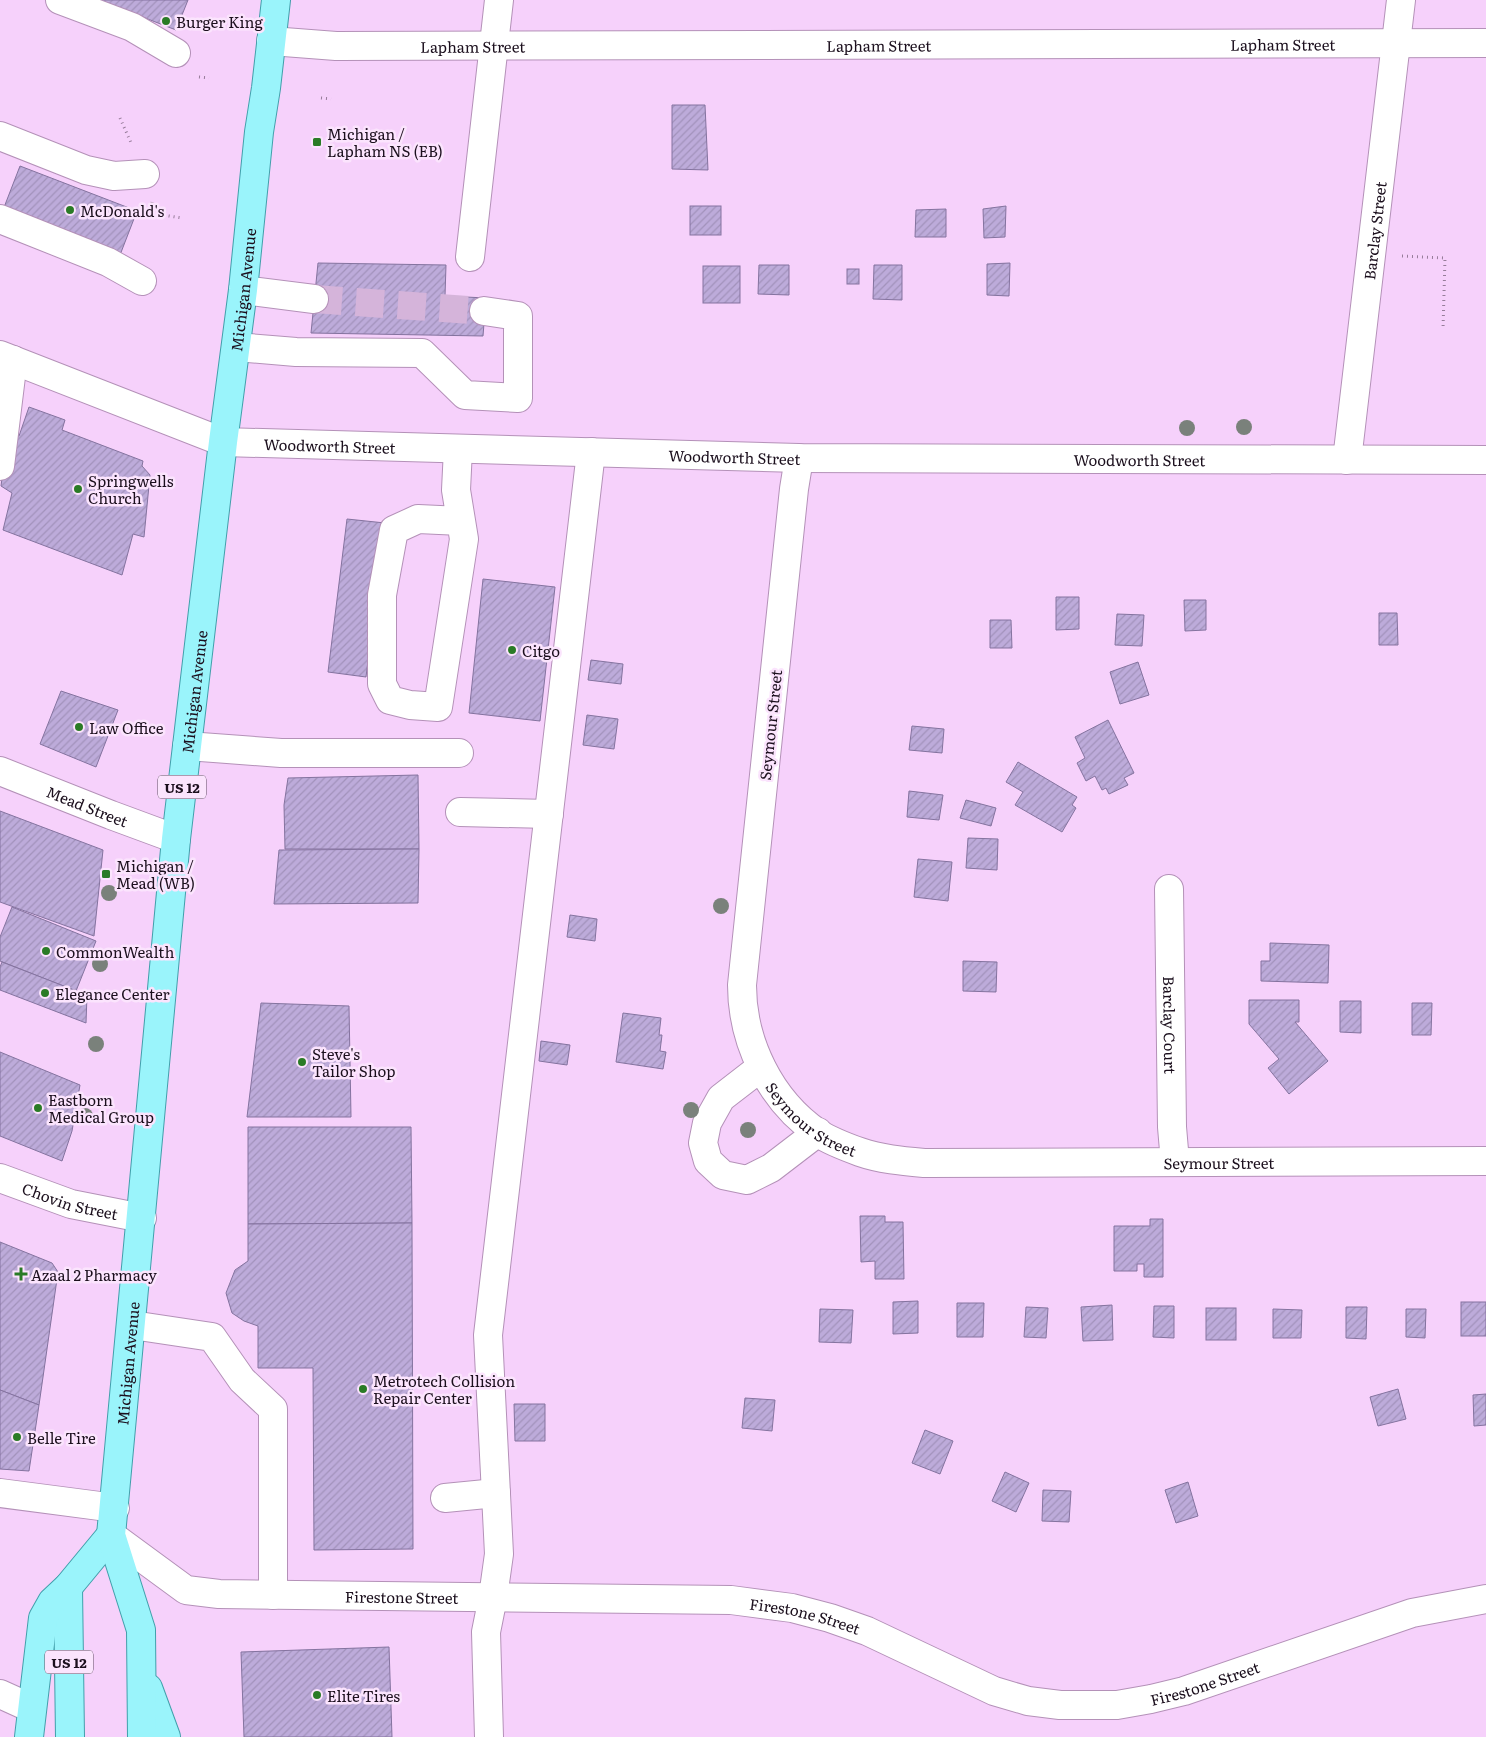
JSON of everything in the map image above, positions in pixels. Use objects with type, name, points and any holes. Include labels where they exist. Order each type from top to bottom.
[{"type":"main road","name":"Michigan Avenue","points":[[142,1737],[141,1630],[111,1535],[176,838],[243,290],[259,132],[276,0]]},
{"type":"main road","points":[[29,1737],[42,1618],[52,1602],[68,1587],[111,1535]]},
{"type":"main road","name":"US 12","points":[[68,1587],[70,1737]]},
{"type":"main road","points":[[142,1673],[166,1737]]},
{"type":"street","points":[[60,0],[132,27],[176,53]]},
{"type":"street","points":[[470,257],[499,0]]},
{"type":"street","name":"Barclay Street","points":[[1347,460],[1401,0]]},
{"type":"street","name":"Lapham Street","points":[[272,41],[336,46],[1486,43]]},
{"type":"street","points":[[0,136],[86,170],[149,184]]},
{"type":"street","points":[[0,219],[108,262],[142,281]]},
{"type":"street","points":[[243,290],[314,299]]},
{"type":"street","points":[[236,347],[296,352],[422,354],[464,395],[518,398],[518,316],[484,311]]},
{"type":"street","points":[[0,466],[6,358]]},
{"type":"street","name":"Woodworth Street","points":[[6,358],[223,442],[799,458],[1486,460]]},
{"type":"street","points":[[458,449],[456,490],[462,521],[464,539],[438,706],[410,706],[390,700],[382,684],[382,595],[394,530],[418,519],[462,521]]},
{"type":"street","points":[[489,1737],[486,1632],[499,1554],[488,1336],[591,452]]},
{"type":"street","name":"Seymour Street","points":[[799,458],[742,985],[742,1002],[746,1028],[761,1067],[767,1078],[792,1110],[818,1132],[861,1152],[887,1159],[924,1163],[1486,1160]]},
{"type":"street","points":[[187,746],[281,753],[459,753]]},
{"type":"street","name":"Mead Street","points":[[0,771],[176,838]]},
{"type":"street","points":[[460,812],[548,814]]},
{"type":"street","name":"Barclay Court","points":[[1169,889],[1172,1127],[1175,1162]]},
{"type":"street","points":[[761,1067],[721,1098],[706,1123],[704,1143],[708,1161],[723,1175],[747,1180],[771,1168],[818,1132]]},
{"type":"street","name":"Chovin Street","points":[[0,1178],[71,1204],[142,1218]]},
{"type":"street","points":[[132,1325],[212,1337],[242,1380],[273,1409],[273,1595]]},
{"type":"street","points":[[0,1493],[115,1508]]},
{"type":"street","points":[[446,1498],[496,1493]]},
{"type":"street","name":"Firestone Street","points":[[111,1535],[186,1590],[219,1594],[732,1600],[792,1608],[830,1618],[867,1631],[994,1692],[1028,1701],[1060,1705],[1117,1705],[1151,1700],[1193,1688],[1412,1613],[1486,1599]]},
{"type":"street","points":[[0,1694],[31,1708]]},
{"type":"path","points":[[199,77],[209,78]]},
{"type":"path","points":[[321,98],[331,99]]},
{"type":"path","points":[[120,118],[134,150]]},
{"type":"path","points":[[149,184],[150,213],[182,218]]},
{"type":"path","points":[[1399,256],[1445,258],[1443,329]]},
{"type":"building","name":"Burger King","points":[[99,0],[188,0],[176,30]]},
{"type":"building","points":[[672,105],[705,105],[708,170],[672,169]]},
{"type":"building","name":"McDonald's","points":[[20,166],[137,211],[120,255],[3,210]]},
{"type":"building","points":[[690,206],[721,206],[721,235],[690,235]]},
{"type":"building","points":[[1006,206],[1005,237],[984,238],[983,209]]},
{"type":"building","points":[[946,209],[946,237],[915,237],[916,210]]},
{"type":"building","points":[[318,263],[446,265],[445,296],[486,298],[483,336],[311,333]]},
{"type":"building","points":[[1010,263],[1009,296],[987,295],[987,264]]},
{"type":"building","points":[[759,265],[789,265],[789,295],[758,294]]},
{"type":"building","points":[[874,265],[902,265],[902,300],[873,299]]},
{"type":"building","points":[[703,266],[740,266],[740,303],[703,303]]},
{"type":"building","points":[[847,269],[859,269],[859,284],[847,284]]},
{"type":"building","name":"Springwells Church","points":[[29,407],[65,420],[62,430],[143,461],[142,466],[150,475],[144,537],[133,534],[122,575],[3,530],[12,493],[1,486],[8,433],[19,436]]},
{"type":"building","points":[[347,519],[385,523],[366,677],[328,672]]},
{"type":"building","name":"Citgo","points":[[483,579],[555,587],[540,721],[469,713]]},
{"type":"building","points":[[1056,597],[1079,597],[1079,629],[1056,630]]},
{"type":"building","points":[[1184,600],[1206,600],[1206,630],[1185,631]]},
{"type":"building","points":[[1379,613],[1397,613],[1398,645],[1379,645]]},
{"type":"building","points":[[1117,614],[1144,615],[1142,646],[1115,645]]},
{"type":"building","points":[[990,620],[1011,620],[1012,648],[990,648]]},
{"type":"building","points":[[591,660],[623,664],[621,684],[588,680]]},
{"type":"building","points":[[1138,662],[1149,695],[1120,704],[1110,672]]},
{"type":"building","name":"Law Office","points":[[61,691],[118,710],[96,767],[40,744]]},
{"type":"building","points":[[587,715],[618,719],[614,749],[583,745]]},
{"type":"building","points":[[1108,720],[1134,773],[1124,778],[1128,785],[1109,794],[1106,788],[1102,790],[1095,776],[1086,781],[1077,763],[1085,758],[1075,737]]},
{"type":"building","points":[[912,726],[944,729],[942,753],[909,750]]},
{"type":"building","points":[[1018,762],[1077,797],[1072,805],[1076,808],[1062,832],[1015,805],[1023,792],[1006,782]]},
{"type":"building","points":[[418,775],[419,849],[285,849],[284,805],[288,778]]},
{"type":"building","points":[[909,791],[943,795],[939,820],[907,817]]},
{"type":"building","points":[[966,800],[996,808],[991,826],[960,818]]},
{"type":"building","points":[[0,811],[103,850],[94,936],[0,902]]},
{"type":"building","points":[[968,838],[998,839],[997,870],[966,868]]},
{"type":"building","points":[[419,849],[418,903],[274,904],[279,850]]},
{"type":"building","points":[[918,859],[952,862],[948,901],[914,897]]},
{"type":"building","name":"CommonWealth","points":[[12,907],[96,941],[76,991],[0,961],[0,937]]},
{"type":"building","points":[[570,915],[597,919],[595,941],[567,937]]},
{"type":"building","points":[[1270,943],[1329,945],[1328,983],[1261,981],[1261,961],[1270,961]]},
{"type":"building","points":[[963,961],[997,962],[996,992],[963,991]]},
{"type":"building","name":"Elegance Center","points":[[2,962],[87,995],[86,1023],[0,990],[0,967]]},
{"type":"building","points":[[1249,1000],[1299,1000],[1299,1022],[1295,1022],[1328,1061],[1289,1094],[1268,1068],[1279,1059],[1249,1024]]},
{"type":"building","points":[[1340,1001],[1361,1001],[1361,1033],[1340,1032]]},
{"type":"building","points":[[261,1003],[349,1006],[351,1117],[247,1117]]},
{"type":"building","points":[[1412,1003],[1432,1003],[1431,1035],[1412,1035]]},
{"type":"building","points":[[623,1013],[661,1018],[659,1035],[662,1035],[660,1051],[666,1052],[663,1069],[616,1062]]},
{"type":"building","points":[[541,1041],[570,1045],[567,1065],[539,1061]]},
{"type":"building","name":"Eastborn Medical Group","points":[[0,1052],[80,1085],[72,1131],[62,1161],[0,1136]]},
{"type":"building","points":[[248,1127],[411,1127],[412,1223],[248,1224]]},
{"type":"building","points":[[860,1216],[885,1216],[885,1222],[903,1222],[904,1279],[875,1279],[875,1261],[861,1262]]},
{"type":"building","points":[[1150,1219],[1163,1219],[1163,1277],[1144,1277],[1144,1264],[1137,1264],[1137,1271],[1114,1271],[1114,1226],[1150,1226]]},
{"type":"building","name":"Metrotech Collision Repair Center","points":[[412,1223],[413,1549],[314,1550],[313,1368],[258,1368],[258,1326],[244,1321],[232,1313],[226,1293],[235,1270],[248,1261],[248,1224]]},
{"type":"building","points":[[0,1242],[52,1263],[58,1272],[39,1405],[0,1390]]},
{"type":"building","points":[[918,1301],[918,1333],[893,1334],[893,1302]]},
{"type":"building","points":[[1461,1302],[1486,1302],[1486,1336],[1461,1336]]},
{"type":"building","points":[[957,1303],[984,1303],[983,1337],[957,1337]]},
{"type":"building","points":[[1112,1305],[1113,1340],[1083,1341],[1081,1307]]},
{"type":"building","points":[[1154,1306],[1174,1306],[1174,1338],[1153,1337]]},
{"type":"building","points":[[1026,1307],[1048,1308],[1046,1338],[1024,1337]]},
{"type":"building","points":[[1346,1307],[1367,1307],[1366,1339],[1346,1338]]},
{"type":"building","points":[[1206,1308],[1236,1308],[1236,1340],[1206,1340]]},
{"type":"building","points":[[820,1309],[853,1310],[851,1343],[819,1342]]},
{"type":"building","points":[[1273,1309],[1302,1310],[1301,1338],[1273,1338]]},
{"type":"building","points":[[1406,1309],[1426,1309],[1425,1338],[1406,1337]]},
{"type":"building","points":[[1398,1389],[1406,1419],[1378,1426],[1370,1397]]},
{"type":"building","name":"Belle Tire","points":[[0,1390],[39,1405],[29,1471],[0,1469]]},
{"type":"building","points":[[1486,1394],[1486,1425],[1474,1426],[1473,1395]]},
{"type":"building","points":[[745,1398],[775,1400],[772,1431],[742,1428]]},
{"type":"building","points":[[514,1404],[545,1404],[545,1441],[515,1441]]},
{"type":"building","points":[[925,1430],[953,1441],[940,1474],[912,1463]]},
{"type":"building","points":[[1005,1472],[1029,1483],[1016,1512],[992,1501]]},
{"type":"building","points":[[1188,1482],[1198,1516],[1176,1523],[1165,1490]]},
{"type":"building","points":[[1043,1490],[1071,1491],[1069,1522],[1042,1521]]},
{"type":"building","name":"Elite Tires","points":[[389,1647],[392,1737],[244,1737],[241,1652]]},
{"type":"tunnel","points":[[314,299],[484,311]]},
{"type":"place","name":"Burger King","points":[[166,21]]},
{"type":"place","name":"Michigan / Lapham NS (EB)","points":[[317,142]]},
{"type":"place","name":"McDonald's","points":[[70,210]]},
{"type":"place","name":"Springwells Church","points":[[78,489]]},
{"type":"place","name":"Citgo","points":[[512,650]]},
{"type":"place","name":"Law Office","points":[[79,727]]},
{"type":"place","name":"Michigan / Mead (WB)","points":[[106,874]]},
{"type":"place","name":"CommonWealth","points":[[46,951]]},
{"type":"place","name":"Elegance Center","points":[[45,993]]},
{"type":"place","name":"Steve's Tailor Shop","points":[[302,1062]]},
{"type":"place","name":"Eastborn Medical Group","points":[[38,1108]]},
{"type":"place","name":"Azaal 2 Pharmacy","points":[[21,1274]]},
{"type":"place","name":"Metrotech Collision Repair Center","points":[[363,1389]]},
{"type":"place","name":"Belle Tire","points":[[17,1437]]},
{"type":"place","name":"Elite Tires","points":[[317,1695]]}]
